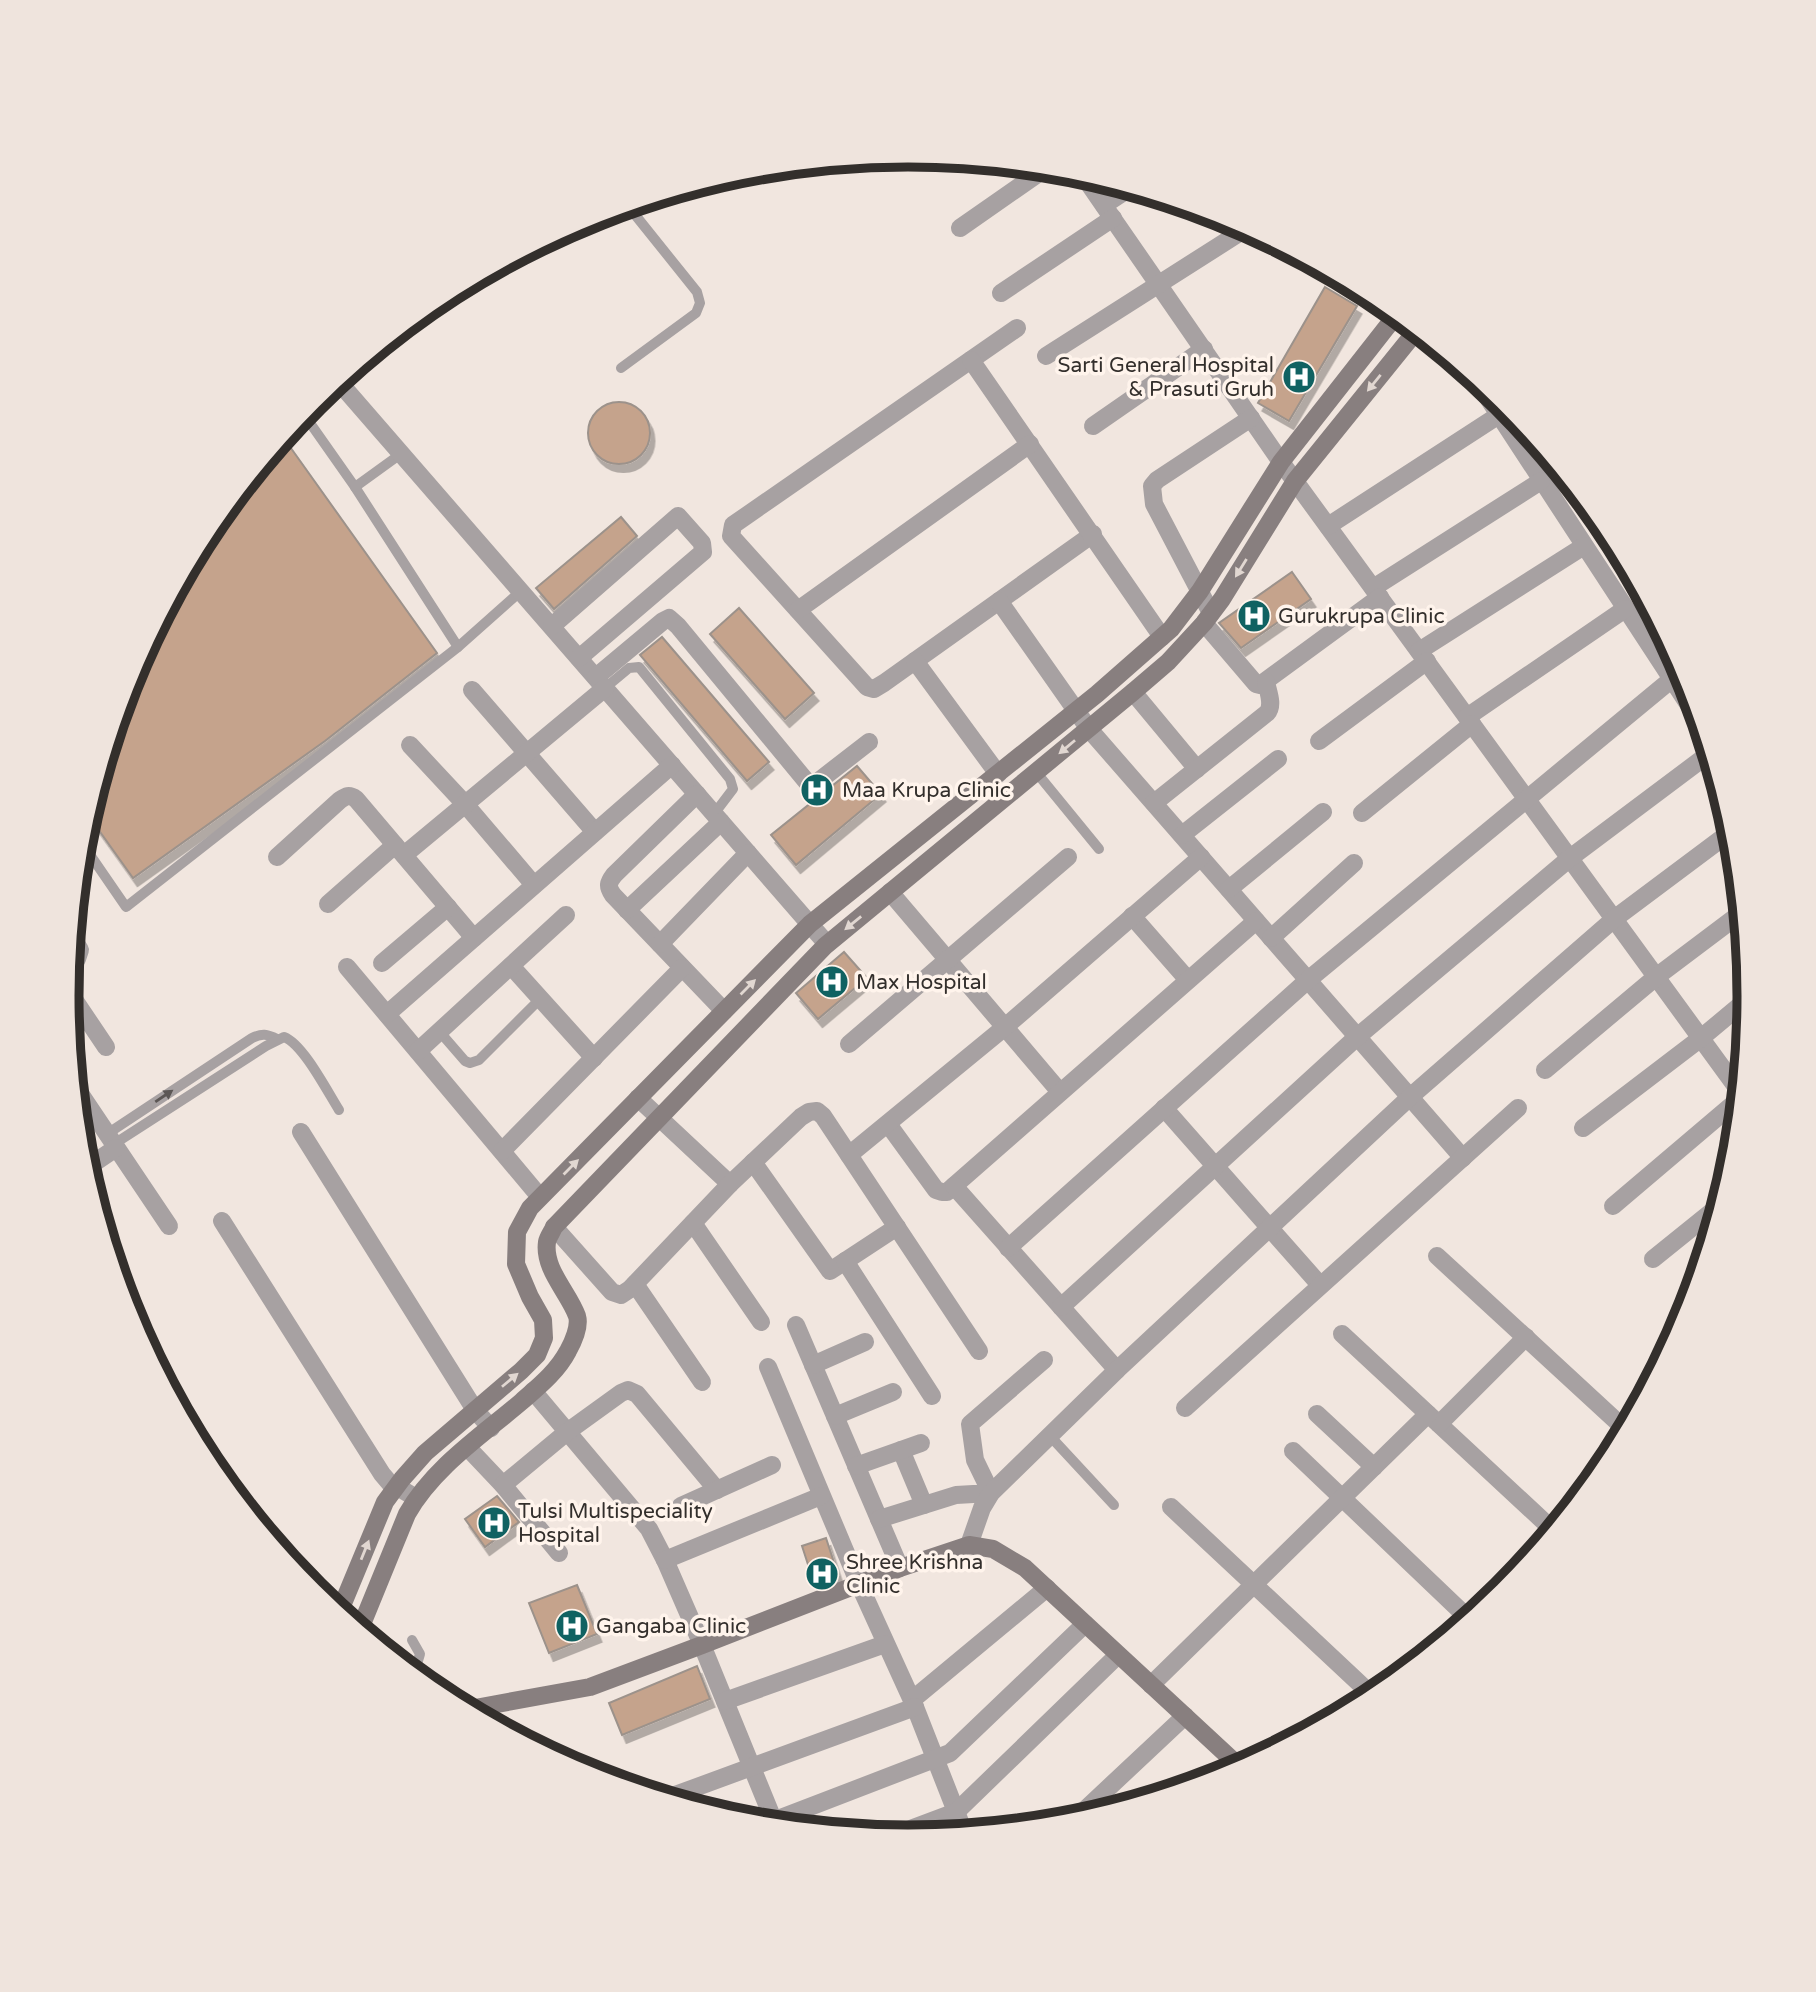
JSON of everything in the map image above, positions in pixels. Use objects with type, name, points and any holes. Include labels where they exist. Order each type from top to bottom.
[{"type":"street","points":[[960,228],[1033,177]]},
{"type":"street","points":[[1092,188],[1281,462],[1732,1081]]},
{"type":"street","points":[[1001,293],[1109,211],[1123,195]]},
{"type":"street","points":[[1046,356],[1236,235]]},
{"type":"street","points":[[344,1603],[385,1502],[396,1486],[425,1452],[537,1355],[544,1338],[543,1320],[516,1264],[517,1232],[530,1208],[810,924],[1077,711],[1162,637],[1200,591],[1281,462],[1390,322]]},
{"type":"street","points":[[1017,328],[733,525],[731,536],[867,687],[874,689],[1093,534]]},
{"type":"street","points":[[363,1621],[407,1514],[416,1499],[436,1475],[560,1366],[576,1334],[577,1317],[555,1277],[549,1259],[547,1242],[554,1227],[827,944],[1168,662],[1222,599],[1295,481],[1411,337]]},
{"type":"street","points":[[1093,426],[1203,349]]},
{"type":"street","points":[[971,360],[1162,637]]},
{"type":"street","points":[[345,389],[827,944]]},
{"type":"street","points":[[1328,526],[1499,415]]},
{"type":"street","points":[[1500,416],[1678,688]]},
{"type":"street","points":[[1251,418],[1157,480],[1152,486],[1154,504],[1200,591],[1207,618],[1256,684],[1260,685],[1376,593],[1541,481]]},
{"type":"street","points":[[798,610],[1030,444]]},
{"type":"street","points":[[552,626],[678,516],[702,543],[703,552],[579,658]]},
{"type":"street","points":[[1319,741],[1423,657],[1584,547]]},
{"type":"street","points":[[999,601],[1089,729],[1463,1158]]},
{"type":"street","points":[[1362,813],[1469,720],[1625,609]]},
{"type":"street","points":[[328,904],[465,804],[527,752],[669,618],[811,787],[869,742]]},
{"type":"street","points":[[915,662],[998,774]]},
{"type":"street","points":[[1008,1248],[1308,980],[1672,680]]},
{"type":"street","points":[[1154,803],[1270,709],[1266,682]]},
{"type":"street","points":[[472,690],[595,832]]},
{"type":"street","points":[[1133,692],[1197,768]]},
{"type":"street","points":[[410,745],[465,804],[534,886]]},
{"type":"street","points":[[1182,835],[1278,759]]},
{"type":"street","points":[[1061,1307],[1357,1037],[1570,858],[1702,759]]},
{"type":"street","points":[[387,1014],[672,765]]},
{"type":"street","points":[[697,794],[614,874],[608,882],[608,888],[724,1011]]},
{"type":"street","points":[[277,857],[346,796],[352,796],[474,938]]},
{"type":"street","points":[[1229,889],[1323,812]]},
{"type":"street","points":[[627,910],[717,818]]},
{"type":"street","points":[[969,1545],[982,1508],[992,1493],[1117,1370],[1410,1097],[1614,919],[1722,838]]},
{"type":"street","points":[[660,944],[748,853]]},
{"type":"street","points":[[849,1044],[1068,857]]},
{"type":"street","points":[[849,1155],[1005,1027],[1201,857]]},
{"type":"street","points":[[1271,938],[1354,863]]},
{"type":"street","points":[[890,892],[1060,1092]]},
{"type":"street","points":[[382,963],[448,907]]},
{"type":"street","points":[[418,1051],[566,915]]},
{"type":"street","points":[[1132,916],[1188,980]]},
{"type":"street","points":[[1545,1070],[1656,977],[1733,920]]},
{"type":"street","points":[[888,1124],[936,1190],[947,1192],[1256,921]]},
{"type":"street","points":[[511,966],[594,1058]]},
{"type":"street","points":[[347,967],[540,1197]]},
{"type":"street","points":[[502,1151],[682,968]]},
{"type":"street","points":[[79,1007],[106,1047]]},
{"type":"street","points":[[1583,1128],[1737,1008]]},
{"type":"street","points":[[638,1098],[730,1184]]},
{"type":"street","points":[[86,1102],[169,1226]]},
{"type":"street","points":[[1164,1108],[1320,1285]]},
{"type":"street","points":[[1185,1408],[1518,1108]]},
{"type":"street","points":[[1613,1206],[1729,1108]]},
{"type":"street","points":[[554,1227],[612,1292],[621,1295],[801,1116],[817,1111],[823,1116],[979,1351]]},
{"type":"street","points":[[301,1132],[475,1410],[491,1428]]},
{"type":"street","points":[[95,1159],[113,1142]]},
{"type":"street","points":[[753,1162],[830,1271],[897,1227]]},
{"type":"street","points":[[954,1186],[1117,1370]]},
{"type":"street","points":[[1653,1259],[1708,1215]]},
{"type":"street","points":[[222,1222],[382,1474],[393,1487],[396,1486],[416,1499]]},
{"type":"street","points":[[693,1223],[761,1322]]},
{"type":"street","points":[[1437,1256],[1618,1423]]},
{"type":"street","points":[[845,1261],[932,1396]]},
{"type":"street","points":[[635,1284],[702,1382]]},
{"type":"street","points":[[796,1325],[900,1568]]},
{"type":"street","points":[[1342,1334],[1547,1524]]},
{"type":"street","points":[[1151,1685],[1374,1467],[1434,1419],[1525,1337]]},
{"type":"street","points":[[813,1365],[865,1342]]},
{"type":"street","points":[[992,1493],[975,1460],[970,1424],[1044,1360]]},
{"type":"street","points":[[768,1367],[821,1496],[913,1704],[961,1823]]},
{"type":"street","points":[[503,1485],[567,1432],[628,1390],[637,1394],[717,1490]]},
{"type":"street","points":[[533,1391],[649,1529],[702,1645],[770,1813]]},
{"type":"street","points":[[835,1416],[893,1392]]},
{"type":"street","points":[[1317,1414],[1374,1467]]},
{"type":"street","points":[[856,1466],[921,1443]]},
{"type":"street","points":[[468,1448],[503,1485],[559,1553]]},
{"type":"street","points":[[901,1450],[924,1505]]},
{"type":"street","points":[[1293,1451],[1462,1612]]},
{"type":"street","points":[[681,1506],[772,1465]]},
{"type":"street","points":[[879,1519],[956,1495],[992,1493]]},
{"type":"street","points":[[665,1560],[821,1496]]},
{"type":"street","points":[[1171,1507],[1364,1688]]},
{"type":"street","points":[[479,1705],[590,1686],[900,1568],[969,1545],[993,1549],[1025,1568],[1231,1759]]},
{"type":"street","points":[[680,1793],[913,1704],[1047,1588]]},
{"type":"street","points":[[791,1816],[936,1759],[956,1748],[1085,1624]]},
{"type":"street","points":[[725,1701],[885,1644]]},
{"type":"street","points":[[923,1824],[957,1812],[1118,1655]]},
{"type":"street","points":[[1091,1804],[1185,1716]]},
{"type":"lane","points":[[621,368],[696,313],[700,303],[697,292],[634,214]]},
{"type":"lane","points":[[310,423],[458,646]]},
{"type":"lane","points":[[355,487],[401,453]]},
{"type":"lane","points":[[91,857],[126,907],[458,646],[521,591]]},
{"type":"lane","points":[[600,682],[629,668],[639,667],[730,779],[733,789],[717,818]]},
{"type":"lane","points":[[1036,772],[1099,849]]},
{"type":"lane","points":[[439,1031],[470,1063],[479,1060],[540,999]]},
{"type":"lane","points":[[113,1142],[251,1038],[260,1034],[292,1040],[340,1110]]},
{"type":"lane","points":[[1050,1436],[1114,1505]]},
{"type":"lane","points":[[412,1640],[420,1654],[417,1664]]},
{"type":"building","points":[[1325,287],[1357,306],[1289,421],[1258,403]]},
{"type":"building","points":[[619,402],[631,404],[641,411],[648,421],[648,445],[641,455],[631,462],[619,464],[607,462],[597,455],[590,445],[588,433],[590,421],[597,411],[607,404]]},
{"type":"building","points":[[289,445],[437,653],[325,741],[133,878],[97,827],[123,729],[164,629],[190,581],[250,491]]},
{"type":"building","points":[[621,517],[637,536],[554,609],[536,588]]},
{"type":"building","points":[[1292,572],[1311,599],[1241,648],[1219,623]]},
{"type":"building","points":[[739,608],[814,693],[785,719],[710,634]]},
{"type":"building","points":[[662,637],[769,762],[747,781],[640,655]]},
{"type":"building","points":[[857,766],[881,794],[796,865],[771,835]]},
{"type":"building","points":[[844,952],[867,978],[818,1019],[796,993]]},
{"type":"building","points":[[497,1496],[519,1522],[485,1547],[465,1519]]},
{"type":"building","points":[[826,1538],[838,1575],[814,1583],[802,1546]]},
{"type":"building","points":[[577,1585],[597,1634],[549,1653],[529,1603]]},
{"type":"building","points":[[697,1666],[710,1699],[622,1735],[609,1703]]},
{"type":"place","name":"Sarti General Hospital & Prasuti Gruh","points":[[1299,377]]},
{"type":"place","name":"Gurukrupa Clinic","points":[[1254,616]]},
{"type":"place","name":"Maa Krupa Clinic","points":[[817,790]]},
{"type":"place","name":"Max Hospital","points":[[832,982]]},
{"type":"place","name":"Tulsi Multispeciality Hospital","points":[[494,1523]]},
{"type":"place","name":"Shree Krishna Clinic","points":[[822,1574]]},
{"type":"place","name":"Gangaba Clinic","points":[[572,1626]]}]
